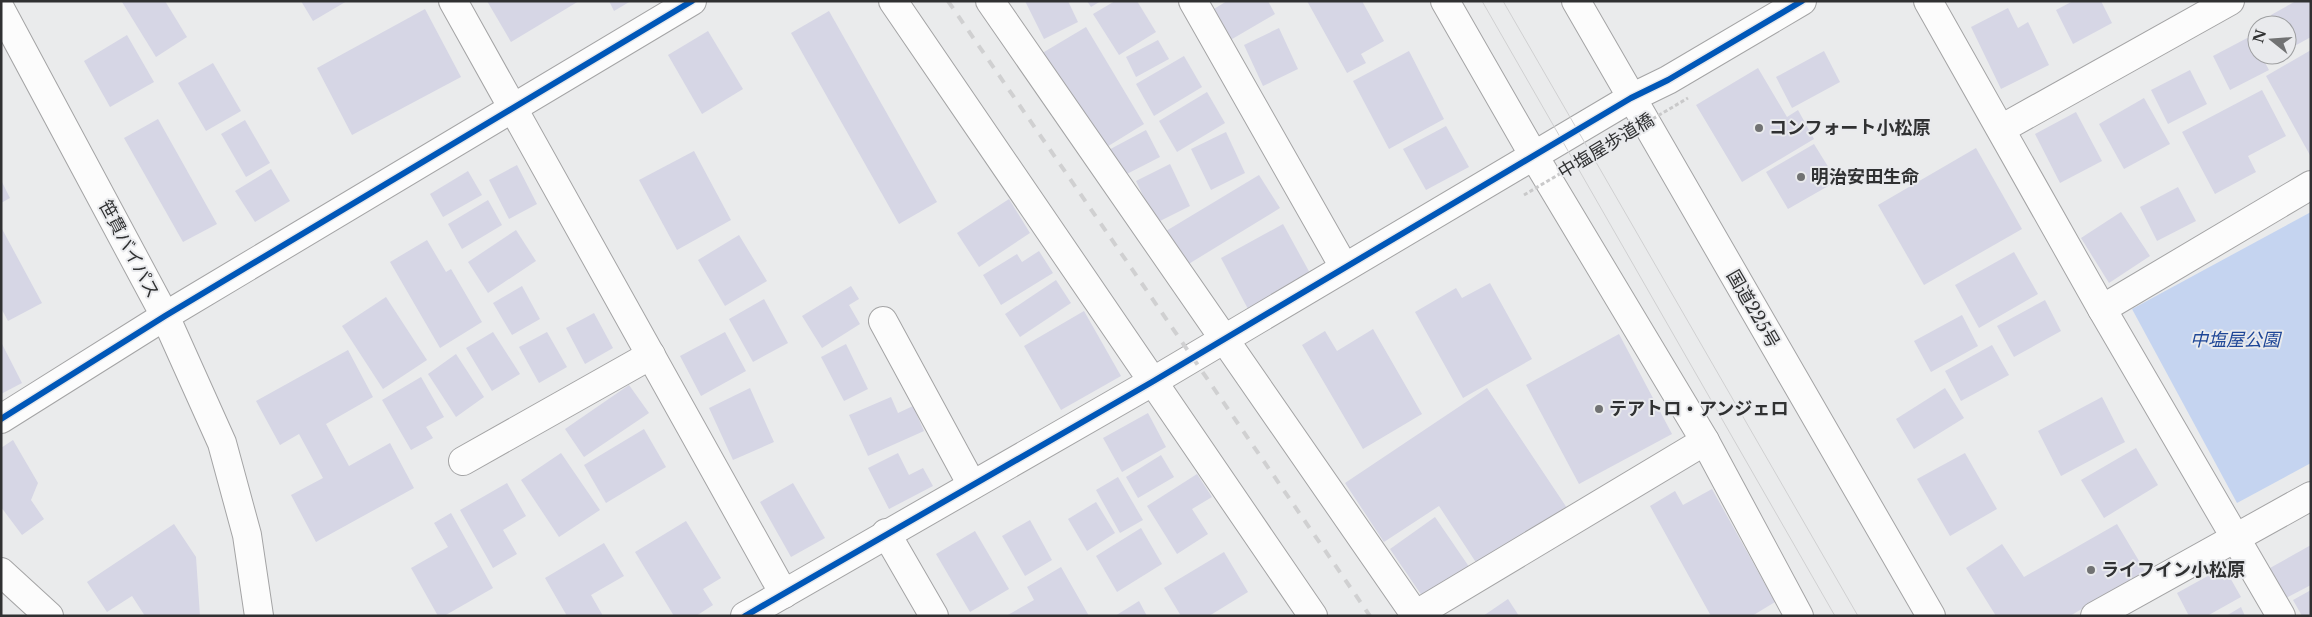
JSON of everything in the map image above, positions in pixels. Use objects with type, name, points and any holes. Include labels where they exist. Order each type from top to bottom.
[{"type":"main road","points":[[453,1],[784,594]]},
{"type":"main road","points":[[1,419],[165,316],[692,1]]},
{"type":"main road","points":[[893,1],[1313,616]]},
{"type":"main road","points":[[990,1],[1415,615],[1705,441]]},
{"type":"main road","points":[[1193,1],[1344,267]]},
{"type":"main road","points":[[1445,1],[1534,156],[1705,441],[1799,616]]},
{"type":"main road","name":"国道225号","points":[[1576,1],[1931,616]]},
{"type":"main road","points":[[744,616],[1152,382],[1631,98],[1668,80],[1802,1]]},
{"type":"main road","points":[[1928,1],[2102,308],[2281,616]]},
{"type":"main road","points":[[2001,129],[2230,1]]},
{"type":"main road","name":"笹貫バイパス","points":[[1,10],[165,316],[222,443],[247,535],[259,616]]},
{"type":"main road","points":[[2102,308],[2311,185]]},
{"type":"main road","points":[[883,320],[972,485]]},
{"type":"main road","points":[[463,461],[651,355]]},
{"type":"main road","points":[[2096,616],[2311,496]]},
{"type":"main road","points":[[886,534],[934,616]]},
{"type":"main road","points":[[1,572],[49,616]]},
{"type":"green space","name":"中塩屋公園","points":[[2311,212],[2311,463],[2237,503],[2132,309]]},
{"type":"building","points":[[165,1],[187,37],[156,57],[122,2]]},
{"type":"building","points":[[301,1],[347,1],[313,21]]},
{"type":"building","points":[[487,1],[579,1],[511,42]]},
{"type":"building","points":[[609,1],[631,1],[614,11]]},
{"type":"building","points":[[1025,1],[1068,1],[1078,22],[1044,39]]},
{"type":"building","points":[[1087,1],[1101,1],[1091,7]]},
{"type":"building","points":[[1115,1],[1137,1],[1156,32],[1119,55],[1093,14]]},
{"type":"building","points":[[1227,1],[1268,1],[1275,14],[1227,42],[1209,12]]},
{"type":"building","points":[[1307,1],[1362,1],[1384,41],[1361,54],[1366,63],[1347,73]]},
{"type":"building","points":[[2073,1],[2101,1],[2112,23],[2073,44],[2056,10]]},
{"type":"building","points":[[2296,1],[2311,1],[2311,37],[2297,45],[2297,15],[2271,15]]},
{"type":"building","points":[[2008,8],[2018,28],[2028,22],[2049,65],[2001,89],[1971,27]]},
{"type":"building","points":[[425,9],[461,77],[352,135],[317,68]]},
{"type":"building","points":[[829,11],[937,202],[899,224],[791,33]]},
{"type":"building","points":[[1086,27],[1144,124],[1097,153],[1039,55]]},
{"type":"building","points":[[1279,28],[1298,69],[1263,86],[1244,45]]},
{"type":"building","points":[[708,31],[743,89],[702,114],[668,55]]},
{"type":"building","points":[[127,35],[154,82],[110,107],[84,61]]},
{"type":"building","points":[[2247,38],[2247,65],[2266,65],[2269,70],[2230,90],[2213,56]]},
{"type":"building","points":[[1158,40],[1169,59],[1136,77],[1126,57]]},
{"type":"building","points":[[2311,50],[2311,157],[2266,76],[2285,65],[2297,65],[2297,58]]},
{"type":"building","points":[[1409,51],[1444,119],[1389,149],[1353,81]]},
{"type":"building","points":[[1824,51],[1840,82],[1792,108],[1776,77]]},
{"type":"building","points":[[1184,56],[1202,87],[1154,116],[1136,84]]},
{"type":"building","points":[[213,63],[241,111],[206,131],[178,83]]},
{"type":"building","name":"コンフォート小松原","points":[[1758,68],[1787,117],[1798,110],[1814,139],[1742,182],[1696,105]]},
{"type":"building","points":[[2190,70],[2207,104],[2168,124],[2151,90]]},
{"type":"building","points":[[2262,90],[2286,136],[2248,156],[2256,172],[2215,194],[2182,132]]},
{"type":"building","points":[[1207,92],[1225,123],[1177,152],[1159,121]]},
{"type":"building","points":[[2144,98],[2170,144],[2124,169],[2099,124]]},
{"type":"building","points":[[2076,112],[2102,161],[2060,183],[2035,134]]},
{"type":"building","points":[[158,119],[217,224],[183,242],[124,138]]},
{"type":"building","points":[[245,120],[270,163],[246,177],[221,134]]},
{"type":"building","points":[[1446,126],[1469,167],[1426,190],[1403,149]]},
{"type":"building","points":[[1146,130],[1160,157],[1117,179],[1103,153]]},
{"type":"building","points":[[1226,132],[1245,173],[1211,190],[1191,149]]},
{"type":"building","name":"明治安田生命","points":[[1814,144],[1837,181],[1788,209],[1766,172]]},
{"type":"building","points":[[1976,148],[2022,229],[1924,285],[1878,205]]},
{"type":"building","points":[[694,151],[731,220],[677,250],[639,180]]},
{"type":"building","points":[[1170,164],[1190,206],[1156,223],[1136,181]]},
{"type":"building","points":[[517,165],[537,204],[509,219],[489,180]]},
{"type":"building","points":[[271,169],[290,201],[255,222],[235,191]]},
{"type":"building","points":[[468,171],[482,195],[443,217],[430,194]]},
{"type":"building","points":[[1259,175],[1280,208],[1187,265],[1166,231]]},
{"type":"building","points":[[1,180],[10,198],[1,203]]},
{"type":"building","points":[[2178,187],[2196,221],[2157,241],[2140,207]]},
{"type":"building","points":[[1009,199],[1030,233],[979,267],[957,233]]},
{"type":"building","points":[[488,200],[502,225],[462,249],[448,224]]},
{"type":"building","points":[[2121,212],[2150,256],[2109,283],[2081,238]]},
{"type":"building","points":[[1283,224],[1311,275],[1248,309],[1221,258]]},
{"type":"building","points":[[1,227],[42,303],[8,321],[1,308]]},
{"type":"building","points":[[516,230],[536,261],[488,293],[468,262]]},
{"type":"building","points":[[739,235],[767,281],[725,306],[698,260]]},
{"type":"building","points":[[427,240],[446,272],[451,269],[482,322],[440,348],[390,262]]},
{"type":"building","points":[[1039,251],[1053,273],[1001,305],[983,275],[1017,254],[1022,262]]},
{"type":"building","points":[[2014,252],[2038,294],[1979,328],[1955,285]]},
{"type":"building","points":[[1056,280],[1071,303],[1020,337],[1005,314]]},
{"type":"building","points":[[1490,283],[1532,359],[1463,398],[1415,312],[1456,288],[1462,298]]},
{"type":"building","points":[[522,286],[540,319],[512,335],[493,303]]},
{"type":"building","points":[[851,286],[859,299],[849,305],[860,324],[822,348],[802,316]]},
{"type":"building","points":[[386,297],[427,360],[383,389],[342,326]]},
{"type":"building","points":[[764,299],[788,343],[753,362],[729,319]]},
{"type":"building","points":[[2045,300],[2061,331],[2014,357],[1997,326]]},
{"type":"building","points":[[1084,311],[1121,376],[1061,410],[1024,346]]},
{"type":"building","points":[[594,313],[613,348],[585,364],[566,328]]},
{"type":"building","points":[[1962,315],[1978,346],[1931,372],[1914,341]]},
{"type":"building","points":[[1373,329],[1422,414],[1363,449],[1302,345],[1325,331],[1337,351]]},
{"type":"building","points":[[493,332],[520,374],[492,391],[466,348]]},
{"type":"building","points":[[547,332],[567,367],[539,383],[519,347]]},
{"type":"building","points":[[725,332],[746,371],[701,396],[680,356]]},
{"type":"building","name":"テアトロ・アンジェロ","points":[[1619,334],[1672,434],[1579,484],[1526,385]]},
{"type":"building","points":[[1,342],[22,383],[1,394]]},
{"type":"building","points":[[846,344],[868,389],[844,401],[821,357]]},
{"type":"building","points":[[1992,345],[2009,375],[1961,401],[1945,371]]},
{"type":"building","points":[[348,350],[373,397],[326,424],[349,466],[390,443],[414,488],[316,542],[291,495],[323,478],[299,434],[280,445],[256,401]]},
{"type":"building","points":[[456,354],[484,397],[456,417],[428,374]]},
{"type":"building","points":[[421,377],[444,417],[426,427],[433,438],[411,450],[382,400]]},
{"type":"building","points":[[629,385],[649,413],[584,457],[565,429]]},
{"type":"building","points":[[750,388],[774,442],[733,460],[709,408]]},
{"type":"building","points":[[1487,388],[1567,508],[1479,567],[1439,506],[1384,542],[1345,483]]},
{"type":"building","points":[[1945,388],[1964,418],[1914,449],[1896,419]]},
{"type":"building","points":[[891,397],[898,413],[913,406],[924,431],[868,456],[849,415]]},
{"type":"building","points":[[2102,397],[2125,442],[2061,476],[2038,431]]},
{"type":"building","points":[[1148,413],[1166,447],[1122,472],[1103,438]]},
{"type":"building","points":[[644,429],[666,467],[606,503],[584,465]]},
{"type":"building","points":[[13,440],[38,483],[31,500],[44,519],[22,535],[1,507],[1,448]]},
{"type":"building","points":[[2136,448],[2158,485],[2104,518],[2081,480]]},
{"type":"building","points":[[561,453],[600,510],[559,537],[521,480]]},
{"type":"building","points":[[898,453],[909,475],[923,468],[933,486],[889,509],[868,468]]},
{"type":"building","points":[[1965,453],[1997,509],[1950,536],[1917,479]]},
{"type":"building","points":[[1161,455],[1174,477],[1138,498],[1126,477]]},
{"type":"building","points":[[1197,474],[1212,497],[1192,509],[1208,534],[1177,554],[1147,506]]},
{"type":"building","points":[[1118,477],[1143,520],[1120,533],[1096,490]]},
{"type":"building","points":[[507,483],[526,516],[503,530],[517,554],[493,568],[460,510]]},
{"type":"building","points":[[793,483],[825,538],[791,557],[760,502]]},
{"type":"building","points":[[1712,489],[1775,602],[1752,616],[1711,616],[1650,506],[1675,491],[1683,505]]},
{"type":"building","points":[[1096,502],[1115,533],[1087,551],[1068,519]]},
{"type":"building","points":[[451,513],[493,588],[444,616],[438,616],[411,568],[448,547],[434,523]]},
{"type":"building","points":[[1435,517],[1474,574],[1429,606],[1390,549]]},
{"type":"building","points":[[1030,520],[1052,560],[1025,576],[1002,536]]},
{"type":"building","points":[[686,521],[721,578],[703,589],[713,605],[696,616],[674,616],[635,552]]},
{"type":"building","points":[[174,524],[196,557],[200,616],[145,616],[132,596],[107,612],[87,582]]},
{"type":"building","name":"ライフイン小松原","points":[[2117,524],[2145,571],[2070,616],[1996,616],[1966,568],[2002,544],[2024,577]]},
{"type":"building","points":[[1141,528],[1162,564],[1117,592],[1096,556]]},
{"type":"building","points":[[975,531],[1009,589],[970,612],[936,554]]},
{"type":"building","points":[[604,543],[624,576],[591,595],[603,616],[567,616],[545,578]]},
{"type":"building","points":[[2311,545],[2311,585],[2286,598],[2270,568]]},
{"type":"building","points":[[1224,552],[1248,592],[1209,616],[1181,616],[1164,588]]},
{"type":"building","points":[[1061,567],[1089,616],[1006,616],[1034,600],[1027,587]]},
{"type":"building","points":[[2224,567],[2241,597],[2207,616],[2189,616],[2177,593]]},
{"type":"building","points":[[2311,590],[2311,616],[2302,616],[2293,600]]},
{"type":"building","points":[[1508,599],[1519,616],[1483,616]]},
{"type":"building","points":[[1139,601],[1147,616],[1115,616]]},
{"type":"building","points":[[2241,607],[2245,616],[2226,616]]},
{"type":"tram line","points":[[1482,1],[1835,616]]},
{"type":"tram line","points":[[1503,1],[1858,616]]},
{"type":"railway","points":[[948,1],[1370,616]]},
{"type":"cycle path","points":[[1,419],[165,316],[692,1]]},
{"type":"cycle path","points":[[745,616],[1152,382],[1631,98],[1668,80],[1802,1]]},
{"type":"place","name":"コンフォート小松原","points":[[1759,128]]},
{"type":"place","name":"明治安田生命","points":[[1801,177]]},
{"type":"place","name":"テアトロ・アンジェロ","points":[[1599,409]]},
{"type":"place","name":"ライフイン小松原","points":[[2091,570]]}]
